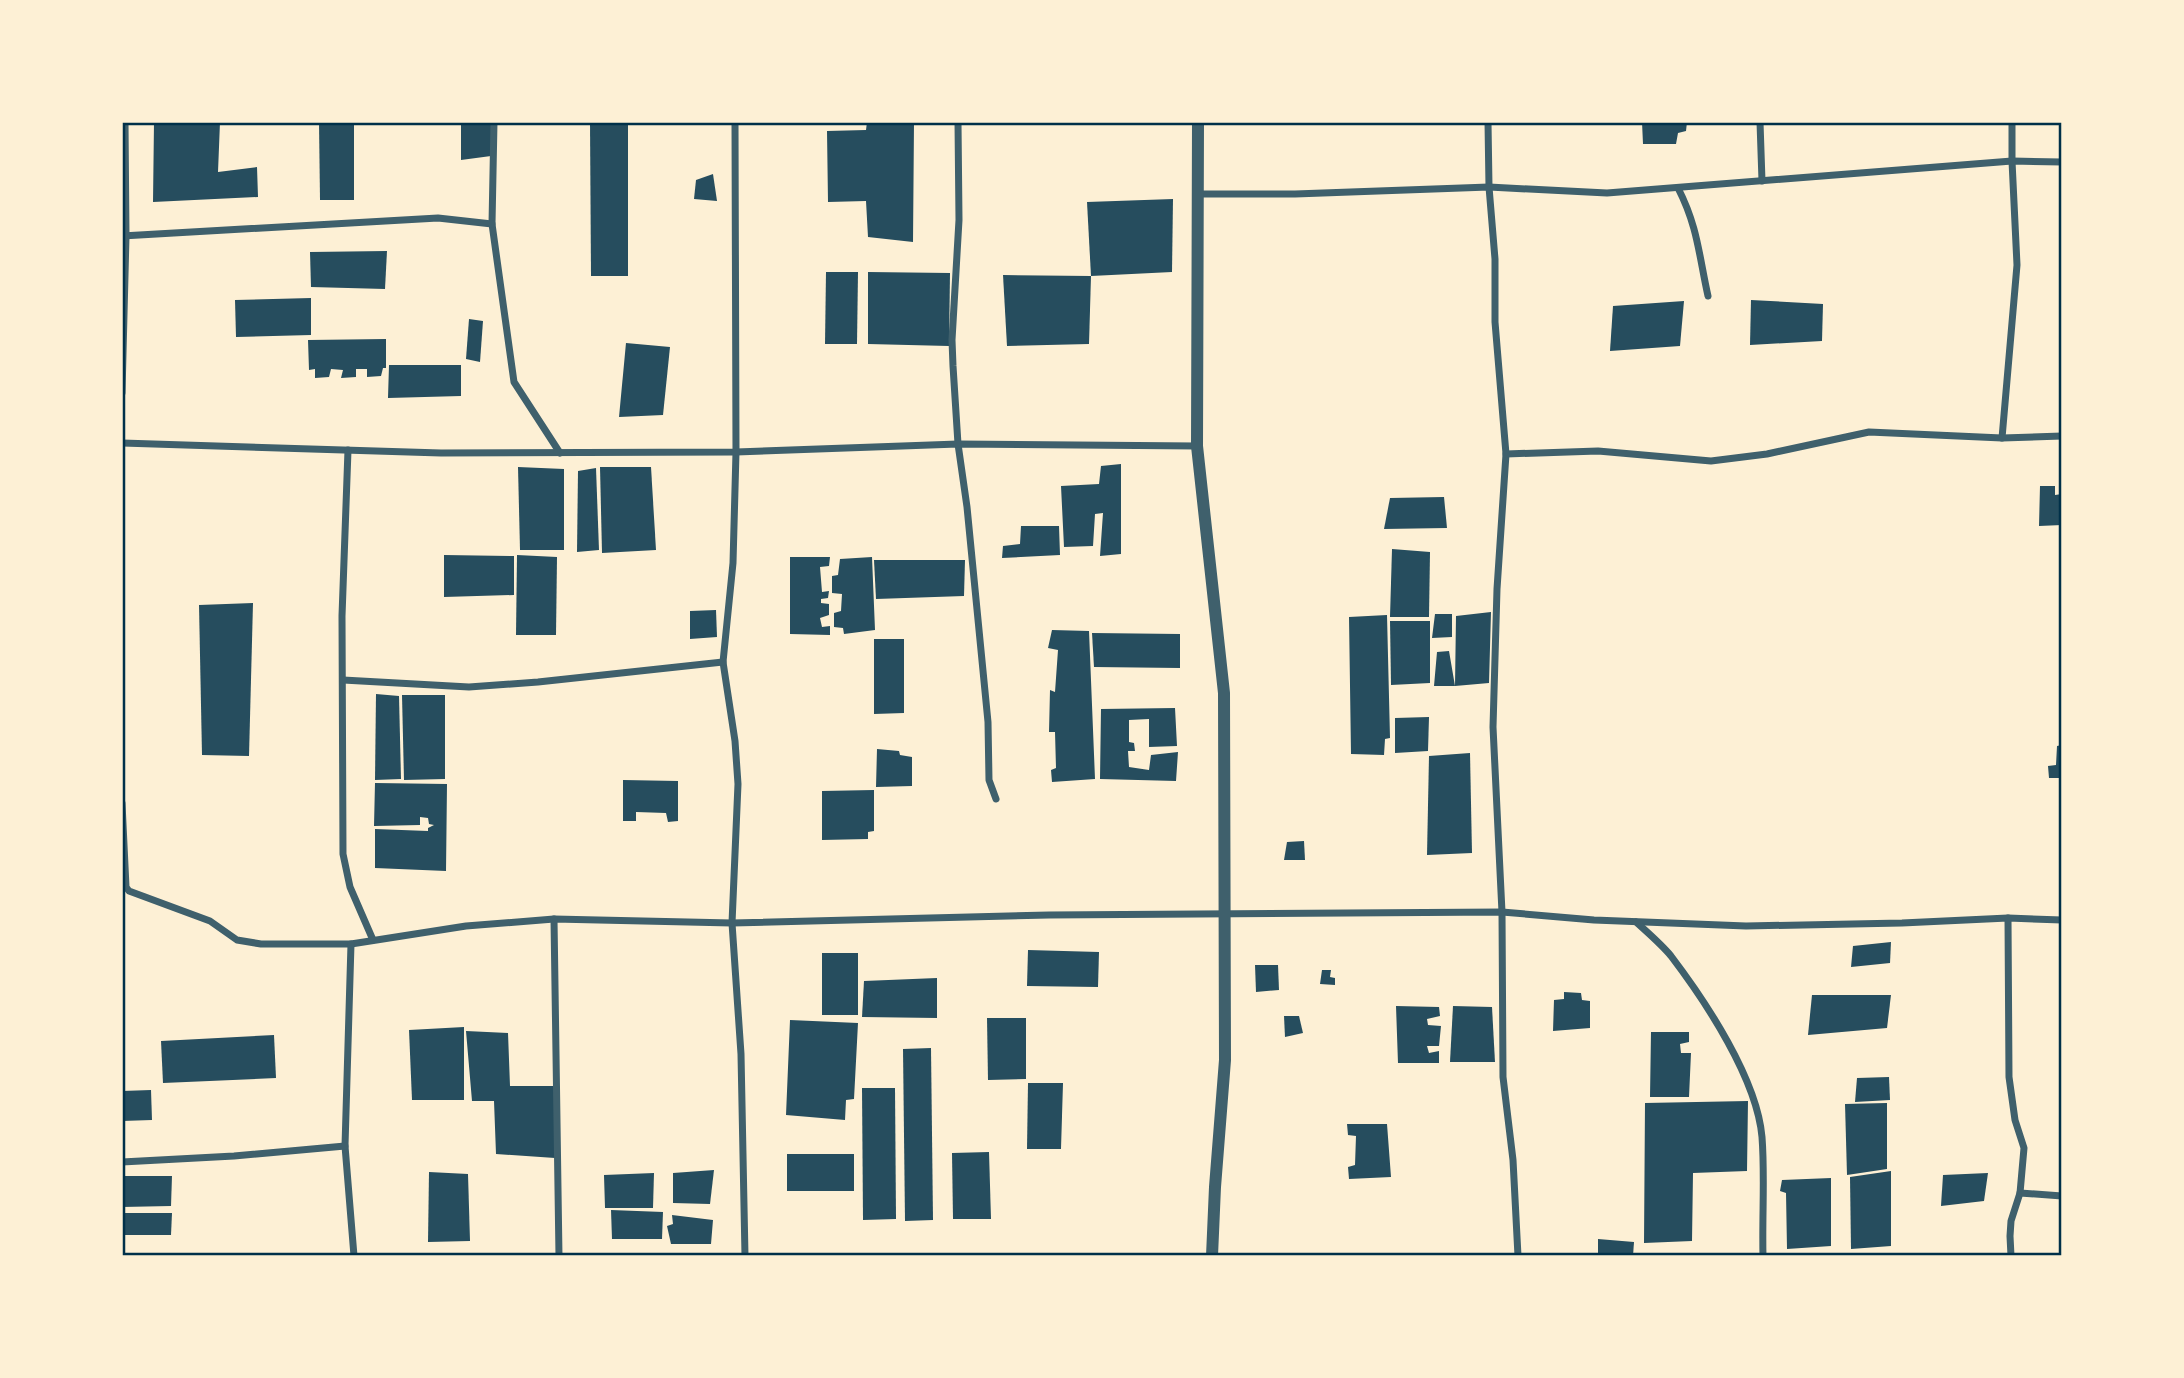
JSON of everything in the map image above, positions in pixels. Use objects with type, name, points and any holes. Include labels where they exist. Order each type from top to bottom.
[{"type":"street","points":[[122,393],[125,122]]},
{"type":"street","points":[[494,122],[492,224],[514,382],[560,453]]},
{"type":"street","points":[[735,122],[736,452],[733,563],[723,662],[735,741],[738,784],[732,923],[741,1054],[745,1255]]},
{"type":"street","points":[[958,122],[959,220],[952,340],[958,444],[967,507],[988,722],[989,780],[996,799]]},
{"type":"street","points":[[1198,122],[1197,446],[1224,693],[1224,1060],[1212,1255]]},
{"type":"street","points":[[1488,122],[1489,187],[1495,259],[1495,322],[1506,454],[1496,602],[1493,727],[1502,912],[1503,1077],[1513,1160],[1518,1255]]},
{"type":"street","points":[[1760,122],[1762,181]]},
{"type":"street","points":[[2002,438],[2017,265],[2012,122]]},
{"type":"street","points":[[1198,194],[1295,194],[1489,187],[1607,193],[2012,161],[2062,162]]},
{"type":"street","points":[[1678,188],[1687,204],[1699,243],[1708,296]]},
{"type":"street","points":[[125,236],[438,218],[492,224]]},
{"type":"street","points":[[1506,454],[1598,452],[1711,461],[1767,454],[1869,432],[2002,438],[2062,436]]},
{"type":"street","points":[[122,443],[441,453],[736,452],[958,444],[1197,446]]},
{"type":"street","points":[[348,450],[342,616],[343,854],[349,887],[373,940]]},
{"type":"street","points":[[343,680],[469,687],[723,662]]},
{"type":"street","points":[[122,803],[126,887],[129,891],[210,920],[244,942],[351,944],[466,926],[554,919],[732,923],[1021,915],[1502,912],[1746,926],[2008,918],[2062,920]]},
{"type":"street","points":[[122,899],[129,891]]},
{"type":"street","points":[[2008,918],[2009,1077],[2015,1120],[2024,1148],[2020,1193],[2011,1221],[2011,1255]]},
{"type":"street","points":[[554,919],[559,1255]]},
{"type":"street","points":[[1636,921],[1669,954],[1699,997],[1729,1047],[1754,1097],[1762,1136],[1763,1255]]},
{"type":"street","points":[[351,944],[345,1146],[354,1255]]},
{"type":"street","points":[[122,1162],[345,1146]]},
{"type":"street","points":[[2020,1193],[2062,1196]]},
{"type":"building","points":[[154,122],[220,122],[218,172],[257,167],[258,197],[153,202]]},
{"type":"building","points":[[319,122],[354,122],[354,200],[320,200]]},
{"type":"building","points":[[461,122],[491,122],[491,156],[461,160]]},
{"type":"building","points":[[590,122],[628,122],[628,276],[591,276]]},
{"type":"building","points":[[867,122],[914,122],[913,242],[868,237],[866,201],[828,202],[827,131],[866,130]]},
{"type":"building","points":[[1642,122],[1687,122],[1686,131],[1678,133],[1676,144],[1643,144]]},
{"type":"building","points":[[713,174],[717,201],[694,199],[696,180]]},
{"type":"building","points":[[1173,199],[1172,272],[1091,276],[1087,202]]},
{"type":"building","points":[[387,251],[385,289],[311,287],[310,252]]},
{"type":"building","points":[[826,272],[858,272],[857,344],[825,344]]},
{"type":"building","points":[[868,272],[950,273],[949,346],[868,344]]},
{"type":"building","points":[[1003,275],[1091,276],[1089,344],[1007,346]]},
{"type":"building","points":[[311,298],[311,335],[236,337],[235,300]]},
{"type":"building","points":[[1751,300],[1823,304],[1822,341],[1750,345]]},
{"type":"building","points":[[1684,301],[1680,346],[1610,351],[1613,306]]},
{"type":"building","points":[[469,319],[483,321],[480,362],[466,359]]},
{"type":"building","points":[[386,339],[386,368],[383,368],[381,376],[367,377],[367,369],[356,369],[356,377],[341,378],[343,370],[331,369],[329,377],[315,378],[315,369],[309,370],[308,340]]},
{"type":"building","points":[[626,343],[670,347],[663,415],[619,417]]},
{"type":"building","points":[[389,365],[461,365],[461,396],[388,398]]},
{"type":"building","points":[[1121,464],[1121,554],[1100,556],[1103,513],[1095,514],[1093,546],[1064,547],[1061,486],[1099,484],[1101,466]]},
{"type":"building","points":[[518,467],[564,469],[564,550],[520,550]]},
{"type":"building","points":[[600,467],[651,467],[656,550],[602,553]]},
{"type":"building","points":[[596,468],[599,550],[577,552],[578,471]]},
{"type":"building","points":[[2040,486],[2055,486],[2055,495],[2062,494],[2062,525],[2039,526]]},
{"type":"building","points":[[1444,497],[1447,528],[1384,529],[1390,498]]},
{"type":"building","points":[[1021,526],[1059,526],[1060,555],[1002,558],[1003,546],[1020,544]]},
{"type":"building","points":[[1392,549],[1430,552],[1429,617],[1390,617]]},
{"type":"building","points":[[444,555],[514,556],[514,595],[444,597]]},
{"type":"building","points":[[517,555],[557,557],[556,635],[516,635]]},
{"type":"building","points":[[790,557],[830,557],[829,566],[820,567],[822,592],[829,591],[828,598],[821,599],[821,603],[829,604],[829,615],[820,618],[822,627],[830,626],[830,635],[790,634]]},
{"type":"building","points":[[872,557],[875,630],[844,634],[843,628],[834,627],[834,613],[841,611],[842,594],[832,593],[832,576],[838,575],[840,559]]},
{"type":"building","points":[[874,560],[965,560],[964,596],[876,599]]},
{"type":"building","points":[[253,603],[249,756],[202,755],[199,605]]},
{"type":"building","points":[[716,610],[717,637],[690,639],[690,611]]},
{"type":"building","points":[[1491,612],[1489,683],[1455,686],[1456,616]]},
{"type":"building","points":[[1435,614],[1452,614],[1452,637],[1432,638]]},
{"type":"building","points":[[1387,615],[1390,738],[1385,739],[1384,755],[1351,754],[1349,617]]},
{"type":"building","points":[[1390,621],[1430,621],[1430,683],[1391,685]]},
{"type":"building","points":[[1052,630],[1089,631],[1095,779],[1052,782],[1051,770],[1056,768],[1055,732],[1049,732],[1050,690],[1055,692],[1058,650],[1048,648]]},
{"type":"building","points":[[1092,633],[1180,634],[1180,668],[1094,667]]},
{"type":"building","points":[[874,639],[904,639],[904,713],[874,714]]},
{"type":"building","points":[[1449,651],[1455,686],[1434,686],[1437,652]]},
{"type":"building","points":[[376,694],[399,696],[401,779],[375,780]]},
{"type":"building","points":[[402,695],[445,695],[445,779],[404,780]]},
{"type":"building","points":[[1175,708],[1177,746],[1149,747],[1149,719],[1129,720],[1129,742],[1134,743],[1135,751],[1128,751],[1129,767],[1149,770],[1151,755],[1178,752],[1176,781],[1100,779],[1101,709]]},
{"type":"building","points":[[1429,717],[1428,751],[1395,753],[1395,718]]},
{"type":"building","points":[[2062,745],[2062,778],[2049,778],[2048,766],[2056,765],[2057,746]]},
{"type":"building","points":[[877,749],[899,751],[900,755],[912,757],[912,786],[876,787]]},
{"type":"building","points":[[1470,753],[1472,853],[1427,855],[1429,756]]},
{"type":"building","points":[[623,780],[678,781],[678,821],[668,822],[666,813],[636,812],[636,821],[623,821]]},
{"type":"building","points":[[375,783],[447,784],[446,871],[375,868],[375,829],[428,831],[428,828],[434,825],[429,824],[428,818],[420,817],[420,825],[374,826]]},
{"type":"building","points":[[874,790],[874,831],[868,832],[868,839],[822,840],[822,791]]},
{"type":"building","points":[[1304,841],[1305,860],[1284,860],[1287,842]]},
{"type":"building","points":[[1891,942],[1890,963],[1851,967],[1853,946]]},
{"type":"building","points":[[1028,950],[1099,952],[1098,987],[1027,986]]},
{"type":"building","points":[[822,953],[858,953],[858,1015],[822,1015]]},
{"type":"building","points":[[1255,965],[1278,965],[1279,990],[1256,992]]},
{"type":"building","points":[[1322,970],[1331,970],[1330,977],[1335,978],[1335,985],[1320,984]]},
{"type":"building","points":[[937,978],[937,1018],[862,1017],[864,981]]},
{"type":"building","points":[[1564,992],[1581,993],[1582,1000],[1590,1001],[1590,1028],[1553,1031],[1554,1000],[1564,999]]},
{"type":"building","points":[[1812,995],[1891,995],[1887,1028],[1808,1035]]},
{"type":"building","points":[[1396,1006],[1439,1007],[1440,1016],[1427,1019],[1428,1025],[1441,1026],[1439,1046],[1427,1046],[1429,1053],[1439,1051],[1439,1063],[1398,1063]]},
{"type":"building","points":[[1453,1006],[1492,1007],[1495,1062],[1450,1062]]},
{"type":"building","points":[[1284,1016],[1299,1016],[1303,1033],[1285,1037]]},
{"type":"building","points":[[987,1018],[1026,1018],[1026,1079],[988,1080]]},
{"type":"building","points":[[790,1020],[858,1023],[854,1099],[846,1100],[845,1120],[786,1115]]},
{"type":"building","points":[[464,1027],[464,1100],[412,1100],[409,1030]]},
{"type":"building","points":[[466,1031],[508,1033],[510,1086],[556,1086],[555,1158],[496,1154],[494,1101],[472,1101]]},
{"type":"building","points":[[1651,1032],[1689,1032],[1689,1042],[1680,1044],[1681,1053],[1691,1053],[1689,1097],[1650,1097]]},
{"type":"building","points":[[274,1035],[276,1078],[163,1083],[161,1041]]},
{"type":"building","points":[[931,1048],[933,1220],[905,1221],[903,1049]]},
{"type":"building","points":[[1889,1077],[1890,1100],[1855,1102],[1857,1078]]},
{"type":"building","points":[[1028,1083],[1063,1083],[1061,1149],[1027,1149]]},
{"type":"building","points":[[862,1088],[895,1088],[896,1219],[863,1220]]},
{"type":"building","points":[[151,1090],[152,1120],[122,1121],[122,1091]]},
{"type":"building","points":[[1748,1101],[1747,1171],[1693,1173],[1692,1241],[1644,1243],[1645,1103]]},
{"type":"building","points":[[1887,1103],[1887,1169],[1847,1175],[1845,1104]]},
{"type":"building","points":[[1347,1124],[1387,1124],[1391,1177],[1349,1179],[1348,1167],[1355,1165],[1356,1136],[1348,1135]]},
{"type":"building","points":[[989,1152],[991,1219],[953,1219],[952,1153]]},
{"type":"building","points":[[787,1154],[854,1154],[854,1191],[787,1191]]},
{"type":"building","points":[[714,1170],[710,1204],[673,1203],[673,1173]]},
{"type":"building","points":[[1891,1171],[1891,1246],[1851,1249],[1850,1177]]},
{"type":"building","points":[[429,1172],[468,1174],[470,1241],[428,1242]]},
{"type":"building","points":[[654,1173],[653,1208],[605,1208],[604,1175]]},
{"type":"building","points":[[1988,1173],[1984,1201],[1941,1206],[1943,1175]]},
{"type":"building","points":[[122,1176],[172,1176],[171,1206],[122,1207]]},
{"type":"building","points":[[1831,1178],[1831,1246],[1787,1249],[1786,1193],[1780,1191],[1782,1180]]},
{"type":"building","points":[[611,1210],[663,1212],[662,1239],[612,1239]]},
{"type":"building","points":[[122,1213],[172,1213],[171,1235],[122,1235]]},
{"type":"building","points":[[672,1215],[713,1220],[711,1244],[671,1244],[667,1226],[673,1224]]},
{"type":"building","points":[[1598,1239],[1634,1242],[1633,1256],[1598,1256]]}]
